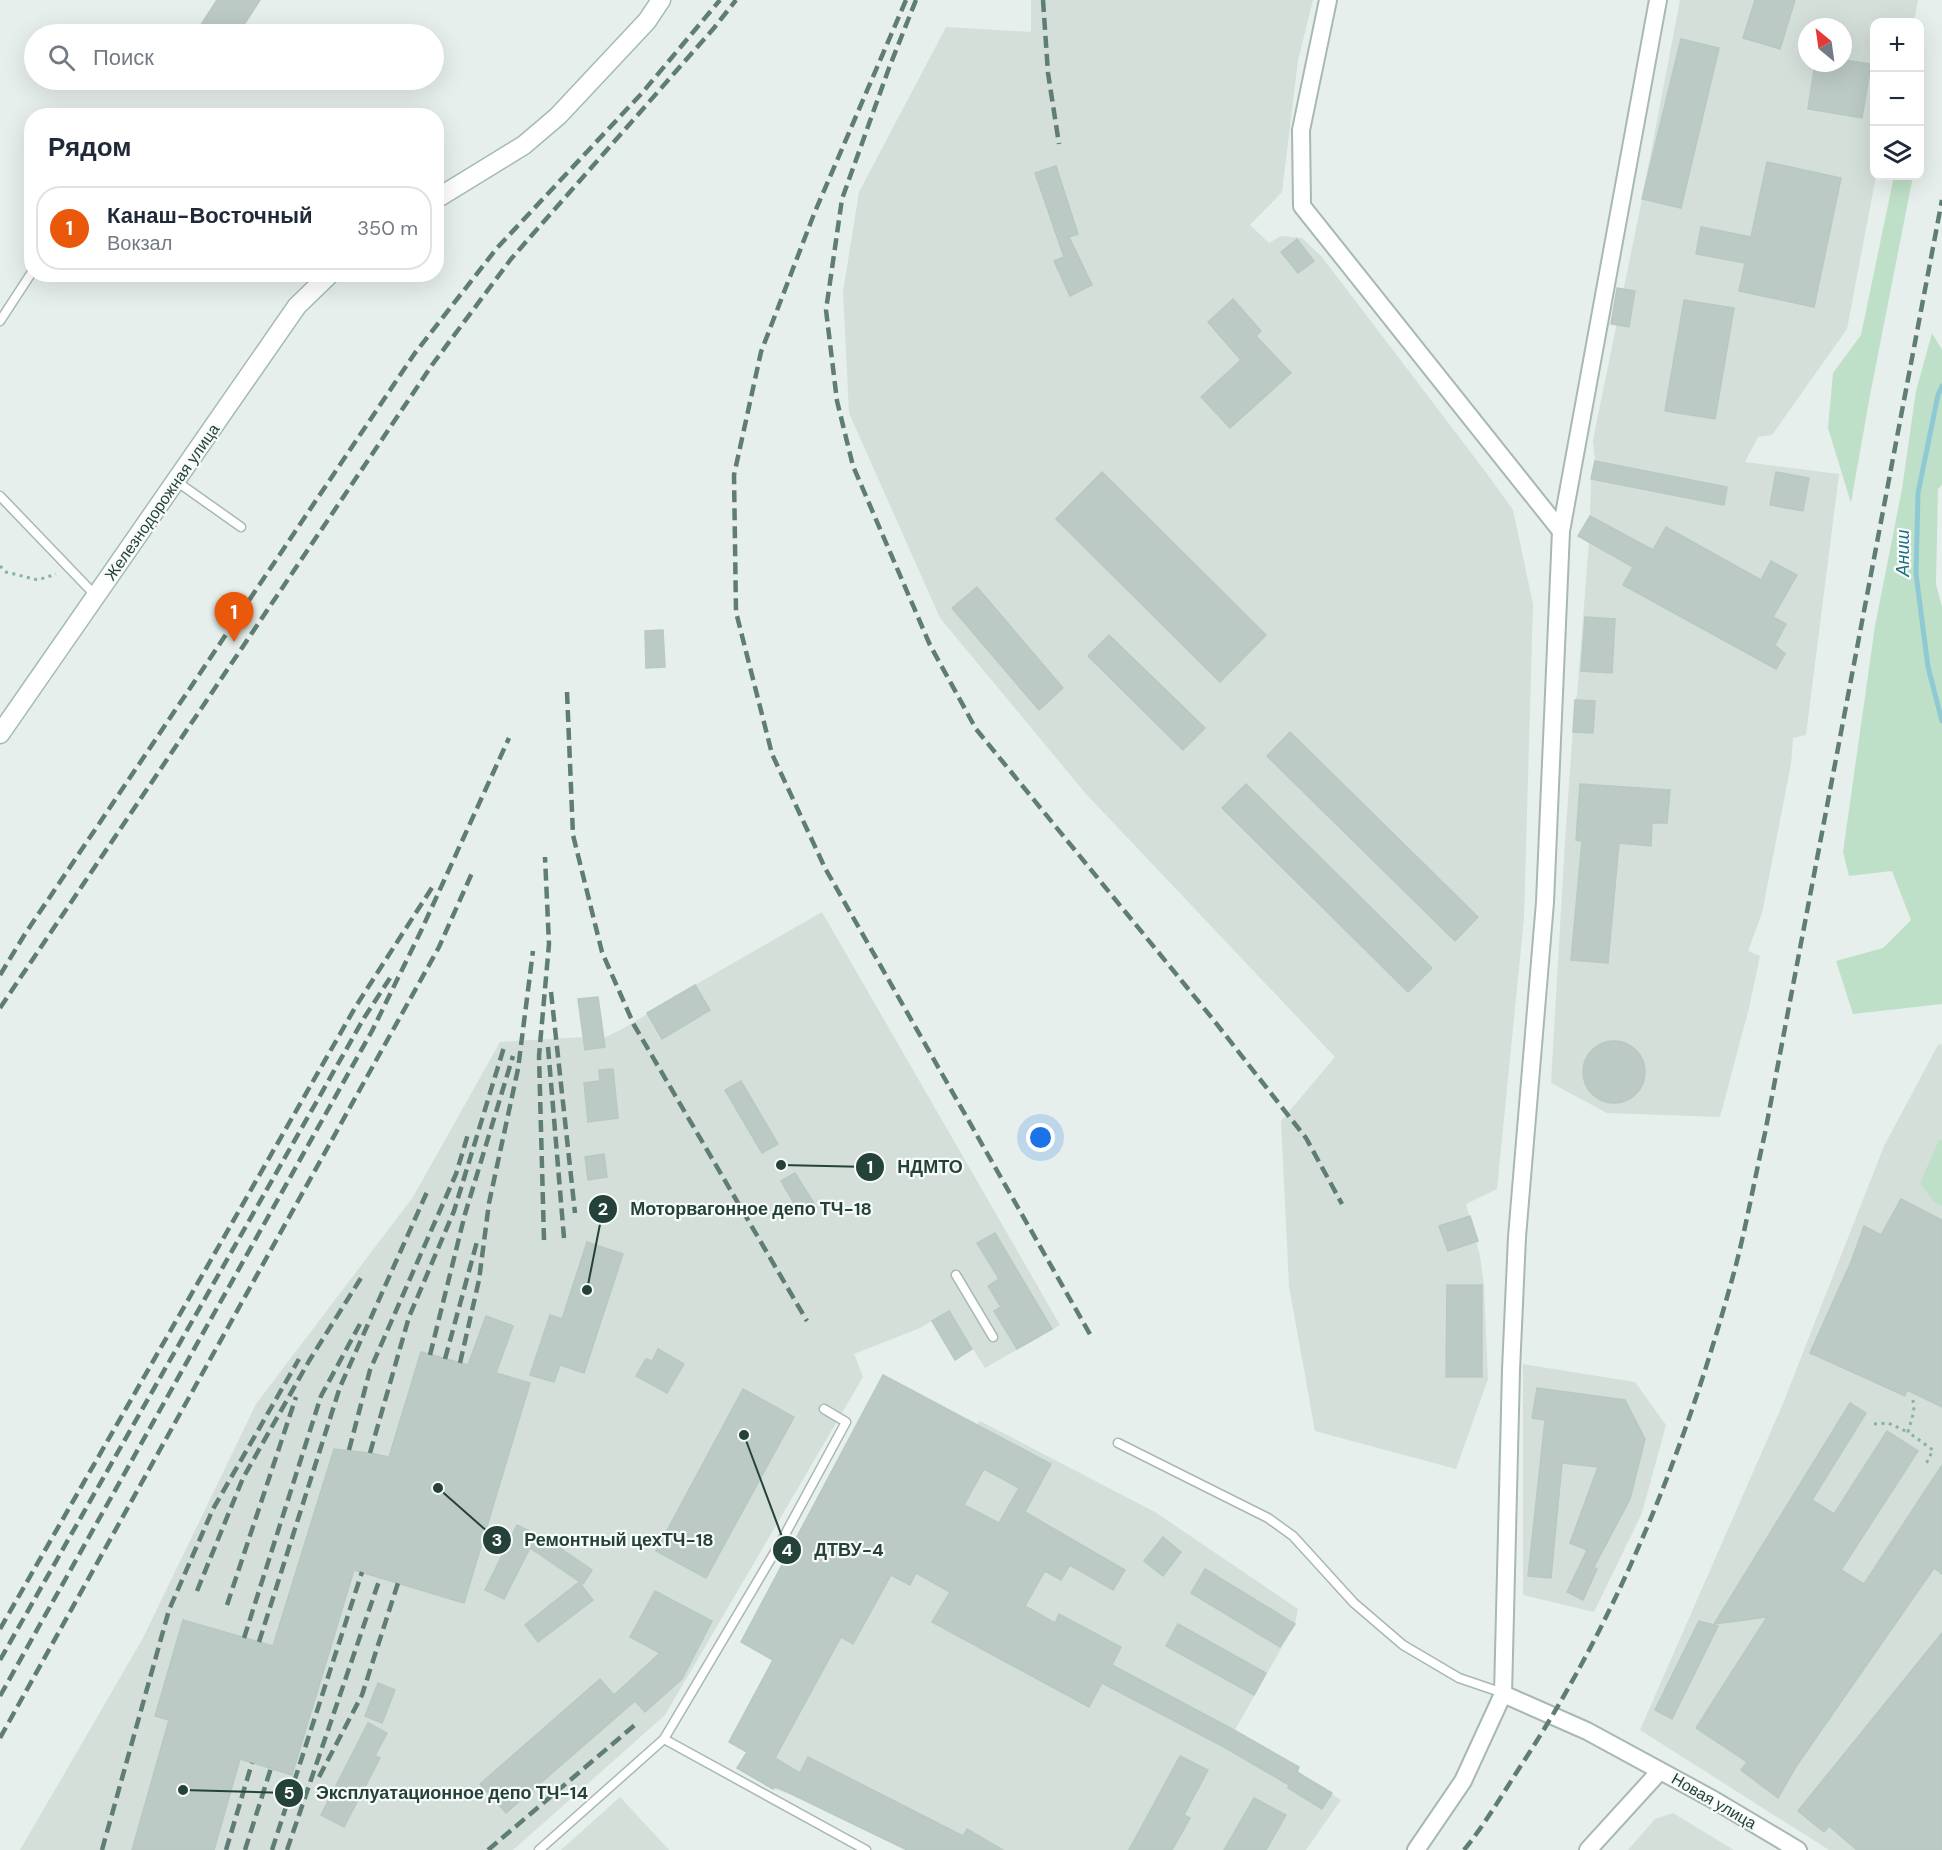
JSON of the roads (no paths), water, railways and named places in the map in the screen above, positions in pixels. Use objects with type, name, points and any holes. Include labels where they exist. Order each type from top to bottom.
[{"type":"street","points":[[444,194],[524,145],[558,116],[647,21],[661,0]]},
{"type":"street","points":[[1328,0],[1302,130],[1302,206],[1561,531]]},
{"type":"street","points":[[1416,1850],[1462,1781],[1503,1694],[1511,1370],[1517,1237],[1545,902],[1561,531],[1658,0]]},
{"type":"street","name":"Железнодорожная улица","points":[[0,734],[297,306],[322,282]]},
{"type":"street","name":"Новая улица","points":[[1503,1694],[1587,1731],[1714,1800],[1798,1850]]},
{"type":"street","points":[[1588,1850],[1660,1771]]},
{"type":"lane","points":[[0,321],[25,282]]},
{"type":"lane","points":[[176,481],[241,527]]},
{"type":"lane","points":[[0,496],[96,596]]},
{"type":"lane","points":[[957,1275],[993,1337]]},
{"type":"lane","points":[[539,1850],[664,1739],[782,1540],[846,1422],[824,1408]]},
{"type":"lane","points":[[1118,1443],[1268,1518],[1293,1536],[1354,1603],[1403,1645],[1459,1678],[1503,1694]]},
{"type":"lane","points":[[664,1739],[866,1850]]},
{"type":"waterway","name":"Аниш","points":[[1942,386],[1938,395],[1918,493],[1916,574],[1928,667],[1942,721]]},
{"type":"railway","points":[[0,975],[25,934],[415,353],[497,248],[642,93],[720,0]]},
{"type":"railway","points":[[0,1008],[432,365],[511,259],[736,0]]},
{"type":"railway","points":[[906,0],[814,214],[761,352],[734,475],[736,612],[772,754],[825,868],[1091,1336]]},
{"type":"railway","points":[[916,0],[842,199],[826,310],[837,401],[853,466],[930,645],[976,729],[1212,1018],[1306,1138],[1342,1204]]},
{"type":"railway","points":[[1043,0],[1048,73],[1059,144]]},
{"type":"railway","points":[[1464,1850],[1493,1809],[1556,1709],[1590,1649],[1620,1588],[1673,1462],[1717,1331],[1740,1249],[1765,1133],[1942,200]]},
{"type":"railway","points":[[567,692],[573,835],[602,952],[634,1025],[807,1321]]},
{"type":"railway","points":[[0,1696],[372,1031],[421,931],[509,738]]},
{"type":"railway","points":[[544,1240],[539,1056],[549,944],[545,857]]},
{"type":"railway","points":[[0,1738],[439,947],[472,873]]},
{"type":"railway","points":[[0,1629],[356,1006],[435,883]]},
{"type":"railway","points":[[460,1363],[479,1280],[489,1203],[518,1069],[533,951]]},
{"type":"railway","points":[[0,1660],[364,1018],[390,978]]},
{"type":"railway","points":[[551,992],[575,1213]]},
{"type":"railway","points":[[370,1453],[409,1317],[454,1211],[505,1044]]},
{"type":"railway","points":[[548,1047],[564,1238]]},
{"type":"railway","points":[[430,1355],[465,1214],[513,1056]]},
{"type":"railway","points":[[349,1450],[370,1370],[456,1174],[469,1131]]},
{"type":"railway","points":[[259,1642],[340,1387],[427,1192]]},
{"type":"railway","points":[[445,1359],[478,1238]]},
{"type":"railway","points":[[197,1591],[243,1478],[309,1361],[361,1278]]},
{"type":"railway","points":[[244,1638],[321,1396],[360,1324]]},
{"type":"railway","points":[[102,1850],[169,1610],[213,1509],[299,1359]]},
{"type":"railway","points":[[227,1605],[296,1397]]},
{"type":"railway","points":[[272,1850],[362,1572]]},
{"type":"railway","points":[[287,1850],[380,1578]]},
{"type":"railway","points":[[319,1777],[362,1695],[398,1583]]},
{"type":"railway","points":[[488,1850],[636,1724]]},
{"type":"railway","points":[[226,1850],[252,1763]]},
{"type":"railway","points":[[245,1850],[271,1768]]},
{"type":"place","name":"Канаш-Восточный","points":[[234,642]]},
{"type":"place","name":"НДМТО","points":[[781,1165]]},
{"type":"place","name":"Моторвагонное депо ТЧ-18","points":[[587,1290]]},
{"type":"place","name":"ДТВУ-4","points":[[744,1435]]},
{"type":"place","name":"Ремонтный цехТЧ-18","points":[[438,1488]]},
{"type":"place","name":"Эксплуатационное депо ТЧ-14","points":[[183,1790]]}]
